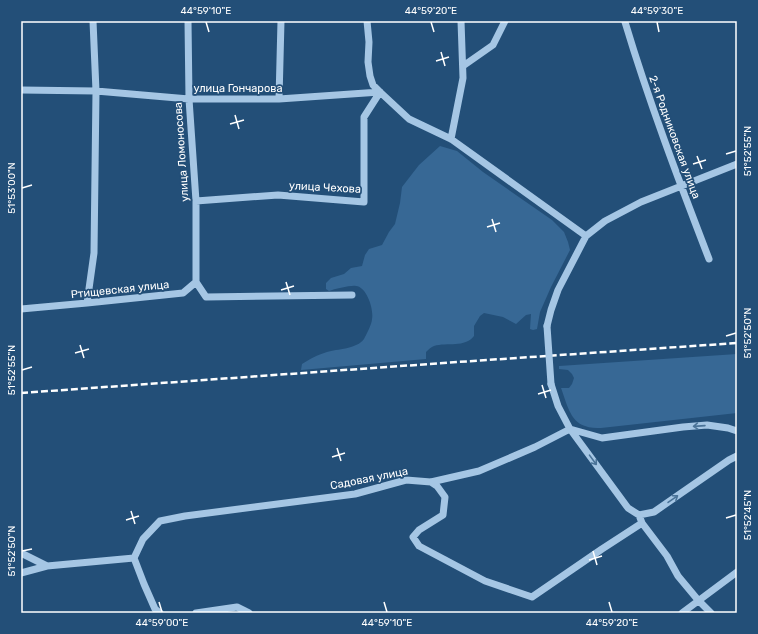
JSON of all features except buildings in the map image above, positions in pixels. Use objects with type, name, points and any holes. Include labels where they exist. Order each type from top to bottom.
[{"type":"street","points":[[87,304],[94,253],[96,91],[93,21]]},
{"type":"street","name":"улица Ломоносова","points":[[188,21],[189,99],[196,201],[196,282]]},
{"type":"street","points":[[279,100],[281,21]]},
{"type":"street","points":[[367,21],[368,62],[370,76],[373,85],[380,92],[408,119],[451,139],[586,236]]},
{"type":"street","points":[[451,139],[463,78],[461,21]]},
{"type":"street","points":[[463,66],[493,45],[505,21]]},
{"type":"street","name":"2-я Родниковская улица","points":[[625,22],[640,74],[709,259]]},
{"type":"street","name":"улица Гончарова","points":[[21,90],[96,91],[189,99],[279,100],[380,92]]},
{"type":"street","name":"улица Чехова","points":[[196,201],[278,196],[364,202],[364,117],[380,92]]},
{"type":"street","points":[[711,613],[678,576],[667,556],[642,524],[638,516],[628,508],[570,428],[558,406],[551,384],[547,326],[558,290],[586,236],[613,216],[641,202],[737,164]]},
{"type":"street","points":[[196,282],[206,297],[352,295]]},
{"type":"street","name":"Ртищевская улица","points":[[21,309],[87,304],[183,293],[196,282]]},
{"type":"street","points":[[570,428],[602,438],[707,425],[737,431]]},
{"type":"street","name":"Садовая улица","points":[[134,558],[143,539],[160,521],[184,516],[354,494],[406,480],[431,482],[479,471],[535,448],[570,428]]},
{"type":"street","points":[[638,516],[654,512],[737,456]]},
{"type":"street","points":[[431,482],[437,486],[445,497],[443,515],[419,530],[413,537],[419,546],[485,581],[532,597],[602,549],[642,524]]},
{"type":"street","points":[[21,553],[47,566]]},
{"type":"street","points":[[21,573],[47,566],[134,558],[154,609],[160,613]]},
{"type":"street","points":[[682,613],[737,572]]},
{"type":"street","points":[[196,613],[237,607],[249,613]]},
{"type":"shaded area","points":[[440,146],[457,151],[483,172],[552,220],[564,232],[570,250],[540,312],[537,329],[530,329],[531,314],[526,315],[516,324],[503,317],[484,313],[480,316],[474,326],[474,336],[470,340],[461,343],[433,346],[426,352],[426,359],[301,370],[302,364],[320,354],[352,347],[364,339],[372,321],[372,310],[369,300],[363,290],[360,287],[354,286],[329,291],[326,289],[326,283],[331,278],[344,274],[351,268],[362,266],[365,255],[369,249],[382,245],[395,224],[402,187],[419,165]]},
{"type":"shaded area","points":[[737,354],[737,413],[591,428],[580,424],[572,416],[561,388],[569,388],[574,378],[568,370],[559,369],[559,366]]},
{"type":"railway","points":[[21,393],[737,343]]}]
